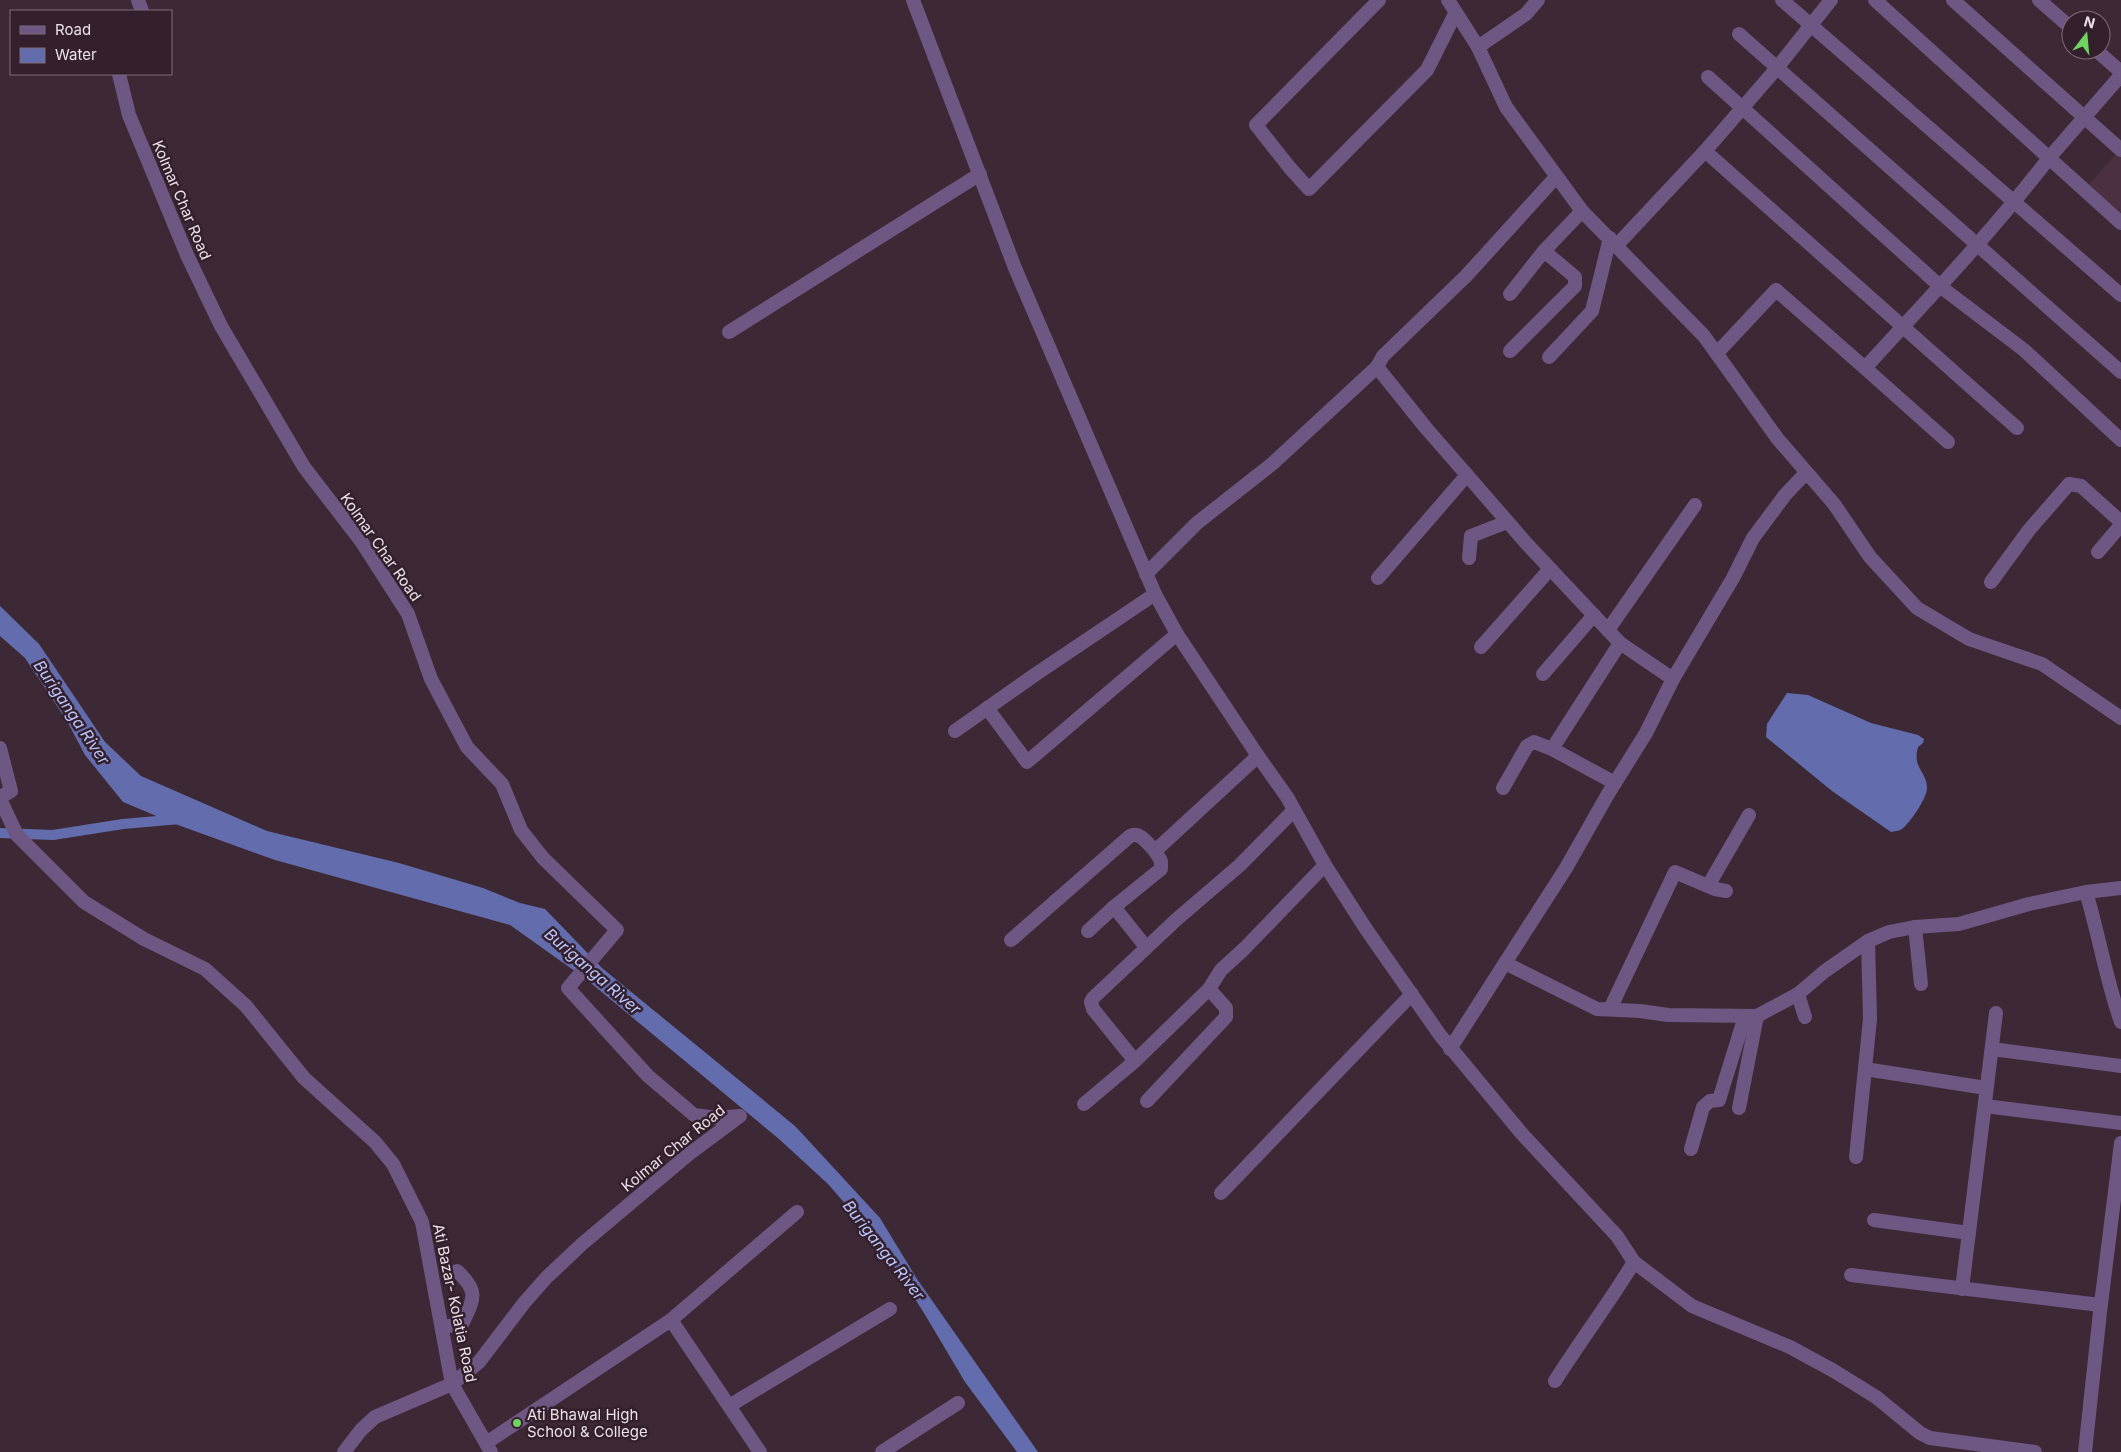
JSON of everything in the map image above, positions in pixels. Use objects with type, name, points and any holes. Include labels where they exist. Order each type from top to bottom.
[{"type":"street","points":[[913,0],[1014,268],[1155,594],[1177,634],[1294,810],[1325,865],[1366,929],[1450,1049],[1523,1135],[1616,1236],[1634,1262],[1692,1306],[1790,1348],[1876,1397],[1920,1433],[1950,1447],[2035,1452]]},
{"type":"street","points":[[1379,0],[1256,125],[1290,168],[1309,188],[1427,70],[1455,14]]},
{"type":"street","points":[[1448,0],[1455,14],[1478,47],[1506,107],[1582,211],[1704,336],[1777,438],[1834,504],[1870,557],[1917,608],[1969,639],[2042,664],[2121,718]]},
{"type":"street","points":[[1478,47],[1526,14],[1538,0]]},
{"type":"street","points":[[1782,0],[2121,295]]},
{"type":"street","points":[[1549,357],[1592,311],[1613,242],[1705,151],[1777,68],[1831,0]]},
{"type":"street","points":[[1875,0],[2121,223]]},
{"type":"street","points":[[1953,0],[2121,150]]},
{"type":"street","points":[[2039,0],[2061,19]]},
{"type":"street","points":[[1739,34],[2121,372]]},
{"type":"street","points":[[1865,368],[1941,287],[2014,203],[2048,158],[2121,74],[2106,60]]},
{"type":"street","name":"Kolmar Char Road","points":[[119,75],[129,115],[187,255],[221,326],[304,467],[361,541],[408,614],[431,679],[458,731],[467,747],[502,784],[521,830],[543,858],[617,930],[568,988],[648,1076],[694,1115],[717,1118],[740,1116],[690,1154],[582,1244],[546,1278],[524,1303],[479,1362],[452,1384]]},
{"type":"street","points":[[1708,77],[1941,287],[2024,350],[2121,440]]},
{"type":"street","points":[[1705,151],[1902,328],[2017,428]]},
{"type":"street","points":[[729,332],[980,174]]},
{"type":"street","points":[[1146,574],[1197,523],[1272,464],[1377,367],[1383,356],[1466,276],[1556,177]]},
{"type":"street","points":[[1510,294],[1544,251],[1582,211]]},
{"type":"street","points":[[1510,351],[1575,286],[1575,277],[1544,251]]},
{"type":"street","points":[[1716,353],[1776,290],[1948,442]]},
{"type":"street","points":[[1377,367],[1426,428],[1507,522],[1620,643],[1673,679]]},
{"type":"street","points":[[1378,578],[1467,475]]},
{"type":"street","points":[[1450,1049],[1566,868],[1646,733],[1673,679],[1733,578],[1752,538],[1802,477],[1810,476]]},
{"type":"street","points":[[1991,582],[2029,530],[2069,484],[2081,486],[2121,524],[2098,552]]},
{"type":"street","points":[[1608,630],[1695,505]]},
{"type":"street","points":[[1469,558],[1472,536],[1507,522]]},
{"type":"street","points":[[1481,647],[1550,569]]},
{"type":"street","points":[[955,731],[1155,594]]},
{"type":"street","points":[[1543,674],[1594,615]]},
{"type":"street","points":[[987,708],[1027,762],[1177,634]]},
{"type":"street","points":[[1552,749],[1620,643]]},
{"type":"street","points":[[1503,788],[1530,743],[1534,742],[1552,749],[1615,783]]},
{"type":"street","points":[[0,748],[12,791],[2,802]]},
{"type":"street","points":[[1155,851],[1258,756]]},
{"type":"street","name":"Ati Bazar- Kolatia Road","points":[[2,802],[17,835],[84,902],[144,940],[205,969],[246,1006],[304,1078],[375,1142],[393,1164],[422,1222],[452,1384],[488,1447]]},
{"type":"street","points":[[1135,1061],[1093,1009],[1091,1002],[1093,998],[1146,946],[1240,865],[1294,810]]},
{"type":"street","points":[[1708,886],[1748,815]]},
{"type":"street","points":[[1011,940],[1130,836],[1134,834],[1139,835],[1155,851],[1161,861],[1160,869],[1088,931]]},
{"type":"street","points":[[1084,1104],[1135,1061],[1208,988],[1221,970],[1245,948],[1325,865]]},
{"type":"street","points":[[1610,1009],[1674,872],[1708,886],[1726,890]]},
{"type":"street","points":[[1505,963],[1597,1009],[1640,1011],[1668,1015],[1751,1016],[1798,994],[1825,971],[1868,941],[1889,932],[1915,927],[1959,924],[2029,904],[2086,892],[2121,888]]},
{"type":"street","points":[[2086,892],[2096,926],[2109,986],[2121,1022]]},
{"type":"street","points":[[1114,907],[1146,946]]},
{"type":"street","points":[[1915,927],[1921,984]]},
{"type":"street","points":[[1856,1157],[1870,1020],[1868,941]]},
{"type":"street","points":[[1147,1101],[1226,1017],[1226,1008],[1208,988]]},
{"type":"street","points":[[1221,1193],[1412,994]]},
{"type":"street","points":[[1798,994],[1805,1018]]},
{"type":"street","points":[[1962,1289],[1996,1013]]},
{"type":"street","points":[[1739,1108],[1751,1016]]},
{"type":"street","points":[[1691,1149],[1703,1107],[1710,1101],[1719,1100],[1751,1016]]},
{"type":"street","points":[[1992,1049],[2121,1066]]},
{"type":"street","points":[[1865,1069],[1986,1088]]},
{"type":"street","points":[[1985,1106],[2121,1123]]},
{"type":"street","points":[[2085,1452],[2100,1305],[2119,1181],[2121,1143]]},
{"type":"street","points":[[488,1447],[671,1320],[797,1212]]},
{"type":"street","points":[[1874,1220],[1969,1233]]},
{"type":"street","points":[[1555,1381],[1585,1334],[1609,1303],[1634,1262]]},
{"type":"street","points":[[442,1328],[462,1322],[471,1306],[472,1291],[469,1282],[457,1271]]},
{"type":"street","points":[[1851,1275],[2100,1305]]},
{"type":"street","points":[[729,1406],[890,1309]]},
{"type":"street","points":[[671,1320],[760,1452]]},
{"type":"street","points":[[344,1452],[361,1430],[375,1417],[452,1384]]},
{"type":"street","points":[[882,1452],[958,1403]]},
{"type":"shaded area","points":[[2121,148],[2121,217],[2088,186]]},
{"type":"water","name":"Buriganga River","points":[[0,606],[39,644],[105,742],[141,776],[267,831],[399,863],[483,888],[520,903],[545,909],[602,968],[795,1126],[880,1218],[917,1279],[1038,1452],[1017,1452],[965,1382],[877,1240],[828,1184],[779,1139],[586,979],[510,925],[275,860],[178,825],[123,802],[85,755],[67,721],[25,658],[0,636]]},
{"type":"water","points":[[1787,693],[1808,695],[1871,723],[1918,735],[1924,739],[1923,743],[1918,747],[1917,760],[1927,788],[1918,810],[1902,829],[1891,832],[1832,791],[1766,737],[1767,724]]},
{"type":"waterway","points":[[0,833],[53,835],[123,824],[180,819]]},
{"type":"place","name":"Ati Bhawal High School & College","points":[[517,1423]]}]
